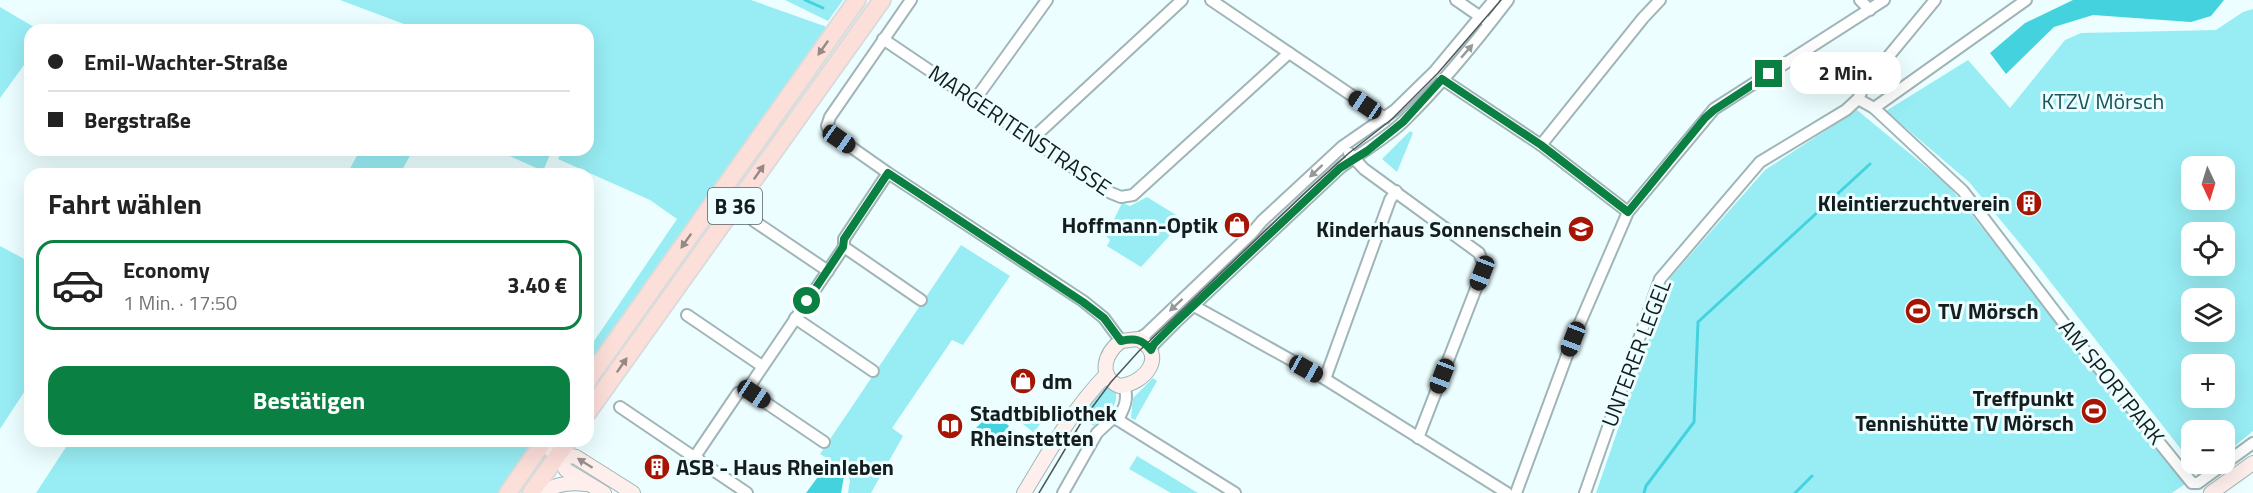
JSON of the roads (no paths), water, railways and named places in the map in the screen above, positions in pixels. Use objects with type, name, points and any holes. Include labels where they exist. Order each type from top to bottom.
[{"type":"main road","name":"B 36","points":[[594,372],[857,0]]},
{"type":"main road","name":"B 36","points":[[594,404],[882,0]]},
{"type":"main road","points":[[508,493],[540,447]]},
{"type":"main road","points":[[531,493],[563,448]]},
{"type":"street","points":[[911,0],[830,117],[827,126],[831,133],[1083,302],[1104,318],[1121,341]]},
{"type":"street","points":[[974,101],[1047,0]]},
{"type":"street","points":[[1032,139],[1182,0]]},
{"type":"street","points":[[1211,0],[1384,118]]},
{"type":"street","points":[[1456,0],[1486,20]]},
{"type":"street","points":[[1494,0],[1486,20],[1442,79],[1403,122],[1367,151],[1354,158],[1308,198],[1154,344],[1148,370],[1136,383],[1124,386],[1113,384],[1106,375],[1106,361],[1108,355],[1121,341],[1138,339],[1146,334],[1343,146],[1395,110],[1486,20],[1508,0]]},
{"type":"street","points":[[1541,145],[1660,0]]},
{"type":"street","points":[[1860,0],[1870,10]]},
{"type":"street","points":[[1516,493],[1573,339],[1628,212],[1714,110],[1884,0]]},
{"type":"street","name":"UNTERER LEGEL","points":[[1585,493],[1660,279],[1760,162],[1846,110],[1858,99],[1864,86],[1935,0]]},
{"type":"street","points":[[1874,108],[2026,0]]},
{"type":"street","name":"MARGERITENSTRASSE","points":[[883,39],[1111,193],[1121,197],[1133,195],[1289,53]]},
{"type":"street","points":[[1442,79],[1541,145],[1628,212]]},
{"type":"street","name":"AM SPORTPARK","points":[[1858,99],[1874,108],[1963,191],[2082,347],[2192,483],[2198,483],[2253,443]]},
{"type":"street","points":[[1343,146],[1364,169],[1479,254],[1483,263],[1482,273],[1418,438]]},
{"type":"street","points":[[699,460],[696,455],[716,424],[738,393],[747,390],[828,271],[843,247],[844,239],[888,173]]},
{"type":"street","points":[[1324,379],[1390,200],[1396,191]]},
{"type":"street","points":[[754,221],[828,271]]},
{"type":"street","points":[[843,247],[921,300]]},
{"type":"street","points":[[1194,306],[1324,379],[1508,493]]},
{"type":"street","points":[[687,315],[762,366]]},
{"type":"street","points":[[795,318],[873,371]]},
{"type":"street","points":[[1138,339],[1151,350]]},
{"type":"street","points":[[1024,493],[1071,415],[1106,375]]},
{"type":"street","points":[[1118,420],[1125,407],[1127,395],[1124,386]]},
{"type":"street","points":[[747,390],[825,442]]},
{"type":"street","points":[[620,407],[742,492]]},
{"type":"street","points":[[1063,493],[1097,433],[1113,418],[1235,493]]},
{"type":"street","points":[[563,448],[566,470],[604,493]]},
{"type":"street","points":[[563,448],[633,493]]},
{"type":"street","points":[[2211,493],[2253,463]]},
{"type":"street","points":[[543,493],[561,484],[590,485]]},
{"type":"waterway","points":[[805,0],[823,8]]},
{"type":"waterway","points":[[1644,493],[1646,486],[1694,422],[1698,322],[1870,164]]},
{"type":"waterway","points":[[1795,493],[1812,476]]},
{"type":"tram line","points":[[1039,493],[1082,421],[1111,382],[1139,351],[1307,191],[1349,153],[1392,119],[1438,73],[1501,0]]},
{"type":"place","name":"Kleintierzuchtverein","points":[[2029,203]]},
{"type":"place","name":"Hoffmann-Optik","points":[[1237,225]]},
{"type":"place","name":"Kinderhaus Sonnenschein","points":[[1581,229]]},
{"type":"place","name":"TV Mörsch","points":[[1918,311]]},
{"type":"place","name":"dm","points":[[1023,381]]},
{"type":"place","name":"Treffpunkt Tennishütte TV Mörsch","points":[[2094,411]]},
{"type":"place","name":"Stadtbibliothek Rheinstetten","points":[[950,426]]},
{"type":"place","name":"ASB - Haus Rheinleben","points":[[657,467]]},
{"type":"park label","name":"KTZV Mörsch","points":[[2103,101]]}]
